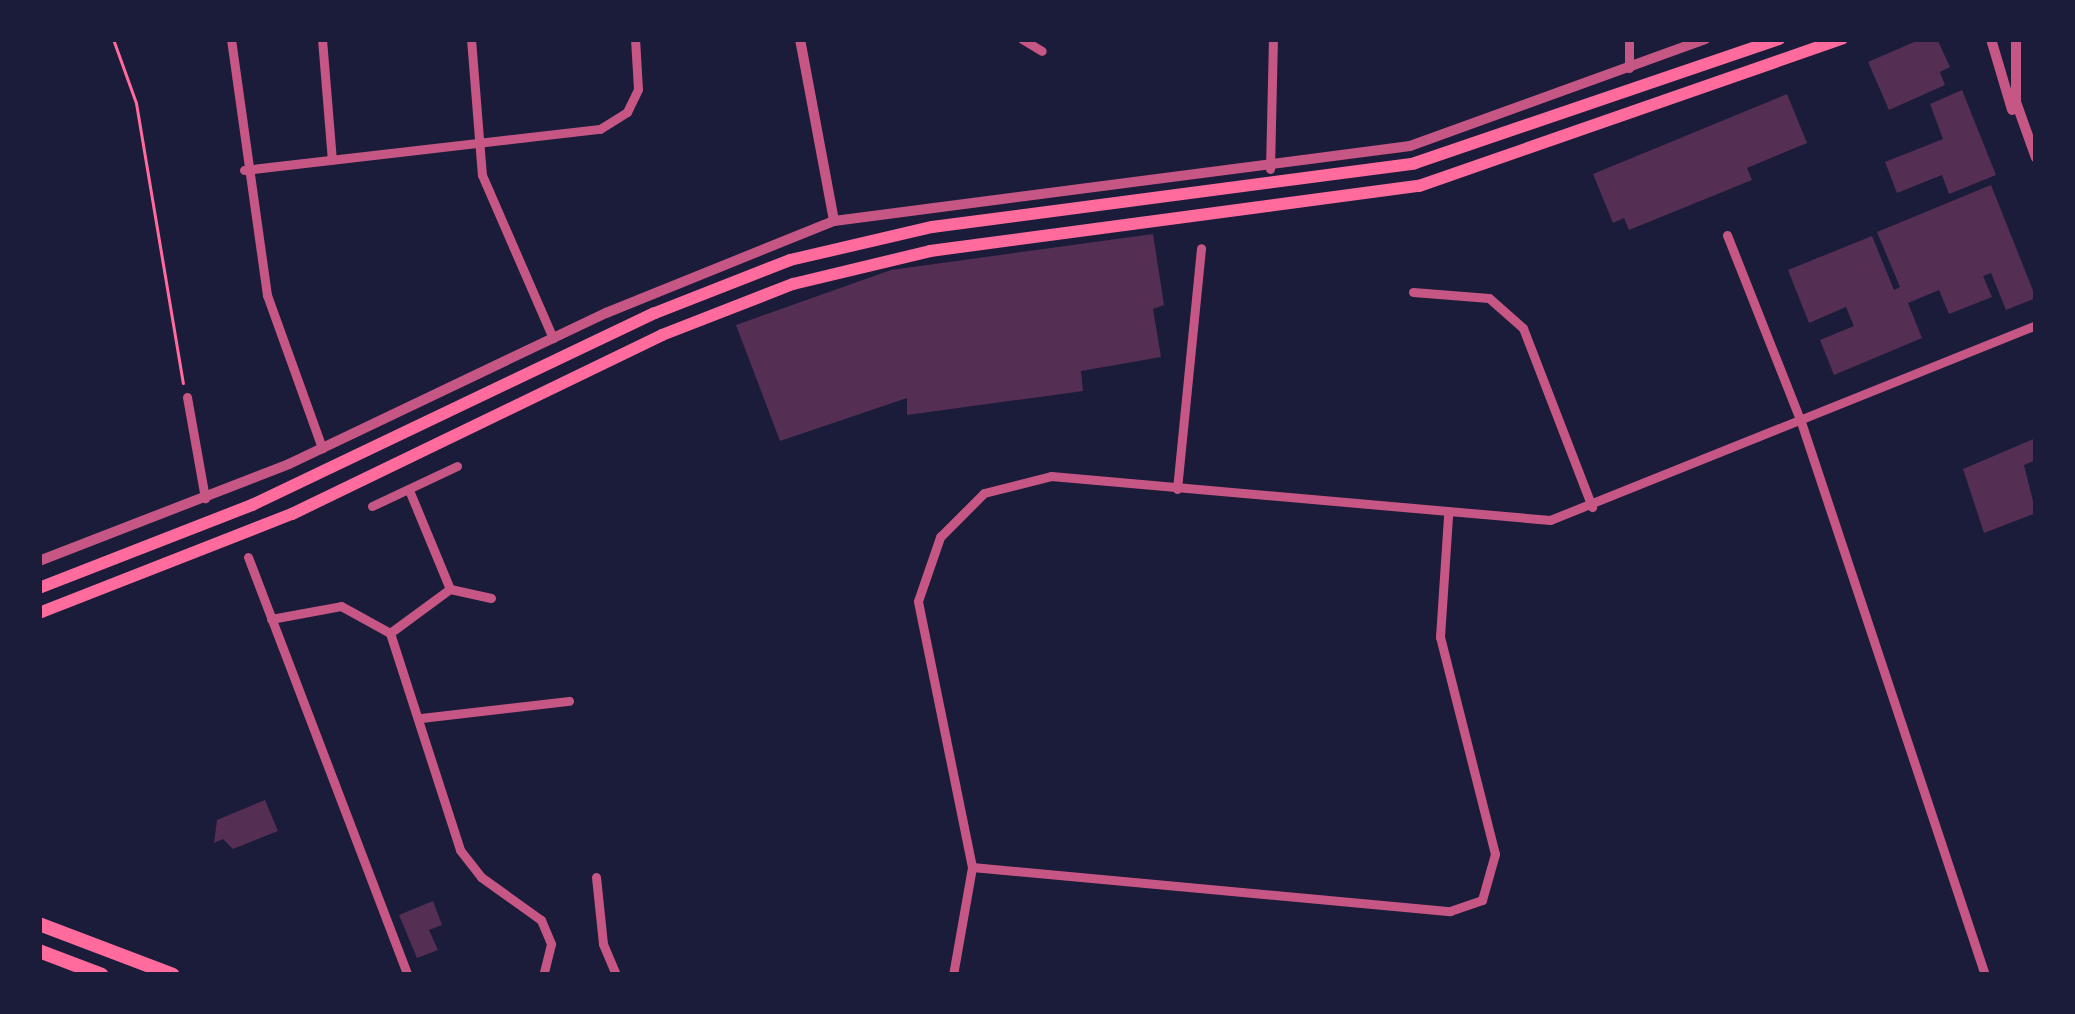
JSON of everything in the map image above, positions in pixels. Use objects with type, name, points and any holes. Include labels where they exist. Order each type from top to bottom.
[{"type":"main road","points":[[39,588],[252,505],[655,313],[790,260],[932,227],[1414,163],[1779,39]]},
{"type":"main road","points":[[39,613],[292,514],[662,335],[793,284],[930,250],[1419,186],[1842,39]]},
{"type":"main road","points":[[39,924],[173,975]]},
{"type":"main road","points":[[39,951],[102,975]]},
{"type":"street","points":[[230,39],[244,170],[267,295],[322,448]]},
{"type":"street","points":[[322,39],[332,160]]},
{"type":"street","points":[[471,39],[477,144],[502,233],[553,338]]},
{"type":"street","points":[[244,170],[477,144],[618,121],[638,89],[634,39]]},
{"type":"street","points":[[800,39],[834,221]]},
{"type":"street","points":[[1022,39],[1042,51]]},
{"type":"street","points":[[1270,169],[1273,39]]},
{"type":"street","points":[[1629,39],[1629,68]]},
{"type":"street","points":[[39,561],[322,448],[553,338],[834,221],[1270,169],[1410,146],[1705,39]]},
{"type":"street","points":[[1991,39],[2036,158]]},
{"type":"street","points":[[2016,39],[2013,80],[2024,128]]},
{"type":"street","points":[[1727,235],[1800,419],[1985,975]]},
{"type":"street","points":[[1177,490],[1201,248]]},
{"type":"street","points":[[1413,292],[1490,298],[1523,328],[1592,507]]},
{"type":"street","points":[[953,975],[971,867],[918,613],[940,537],[984,494],[1031,477],[1531,522],[1592,507],[2036,325]]},
{"type":"street","points":[[187,397],[205,498]]},
{"type":"street","points":[[372,506],[457,466]]},
{"type":"street","points":[[409,490],[450,589]]},
{"type":"street","points":[[971,867],[1450,911],[1482,900],[1494,880],[1495,854],[1440,638],[1448,515]]},
{"type":"street","points":[[248,557],[408,975]]},
{"type":"street","points":[[390,633],[450,589],[491,598]]},
{"type":"street","points":[[271,619],[341,606],[390,633],[460,850],[548,932],[543,975]]},
{"type":"street","points":[[421,718],[569,701]]},
{"type":"street","points":[[596,877],[603,944],[616,975]]},
{"type":"path","points":[[113,39],[136,103],[187,397]]},
{"type":"building","points":[[1921,39],[1937,39],[1950,67],[1940,72],[1945,85],[1889,110],[1868,62]]},
{"type":"building","points":[[1962,90],[1996,175],[1949,194],[1942,175],[1897,193],[1885,162],[1943,139],[1930,104]]},
{"type":"building","points":[[1787,94],[1807,143],[1747,168],[1752,180],[1629,230],[1624,218],[1613,223],[1593,174]]},
{"type":"building","points":[[1991,185],[2036,298],[2006,310],[1991,273],[1983,276],[1992,297],[1949,314],[1939,290],[1908,303],[1922,338],[1834,375],[1820,340],[1854,326],[1846,307],[1809,323],[1788,270],[1872,236],[1894,290],[1900,287],[1877,232]]},
{"type":"building","points":[[1153,234],[1164,305],[1153,309],[1161,357],[1081,371],[1083,391],[907,415],[907,398],[780,441],[736,325],[891,270]]},
{"type":"building","points":[[2036,438],[2036,460],[2024,465],[2036,513],[1984,533],[1963,469]]},
{"type":"building","points":[[265,800],[278,831],[233,849],[223,839],[214,843],[217,820]]},
{"type":"building","points":[[433,901],[442,925],[429,930],[438,950],[417,958],[399,915]]}]
